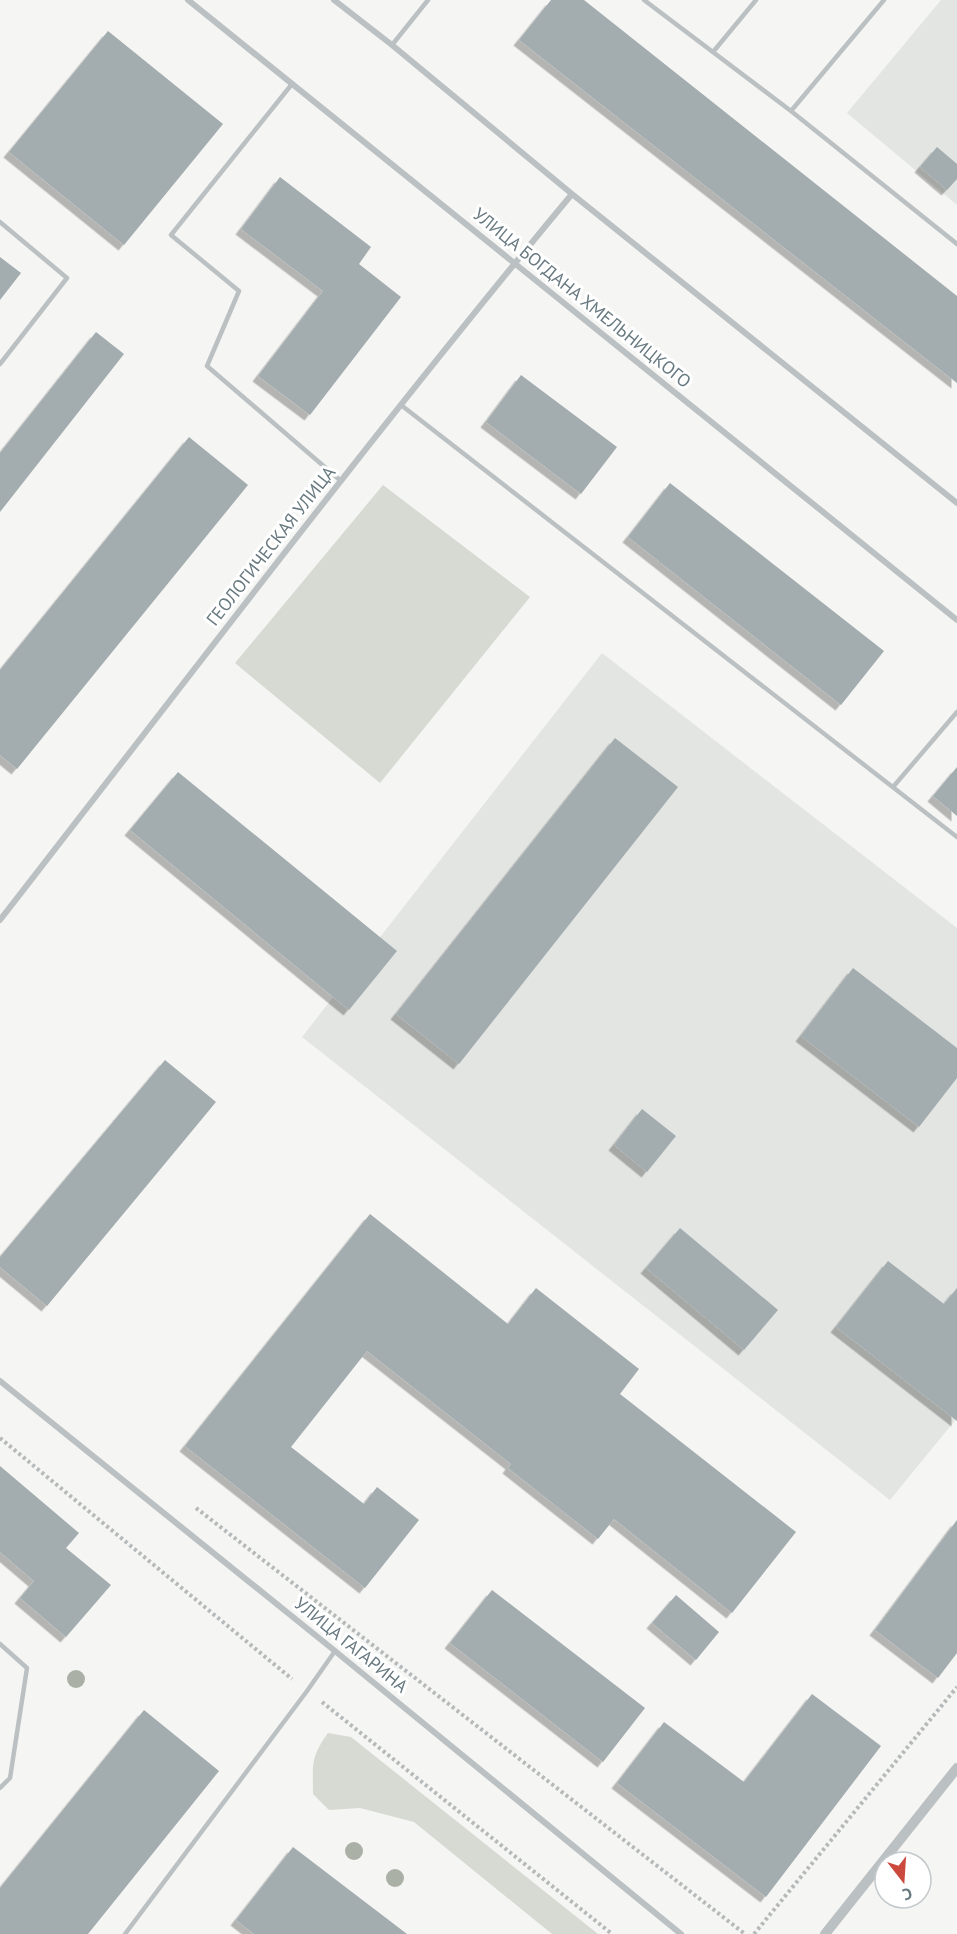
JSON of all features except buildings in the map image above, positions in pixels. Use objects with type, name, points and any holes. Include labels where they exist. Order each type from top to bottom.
[{"type":"street","name":"УЛИЦА БОГДАНА ХМЕЛЬНИЦКОГО","points":[[188,0],[957,620]]},
{"type":"street","points":[[334,0],[957,503]]},
{"type":"street","name":"ГЕОЛОГИЧЕСКАЯ УЛИЦА","points":[[0,920],[341,481],[572,194]]},
{"type":"street","name":"УЛИЦА ГАГАРИНА","points":[[0,1381],[681,1934]]},
{"type":"street","points":[[825,1934],[957,1768]]},
{"type":"lane","points":[[392,45],[428,0]]},
{"type":"lane","points":[[644,0],[791,111],[957,244]]},
{"type":"lane","points":[[713,52],[756,0]]},
{"type":"lane","points":[[791,111],[884,0]]},
{"type":"lane","points":[[292,84],[171,235],[239,291],[207,366],[341,481]]},
{"type":"lane","points":[[0,222],[67,278],[0,364]]},
{"type":"lane","points":[[401,405],[957,837]]},
{"type":"lane","points":[[893,787],[957,712]]},
{"type":"lane","points":[[0,1644],[27,1668],[10,1778],[0,1788]]},
{"type":"lane","points":[[124,1934],[335,1651]]},
{"type":"path","points":[[196,1508],[744,1934]]},
{"type":"path","points":[[754,1934],[957,1686]]},
{"type":"shaded area","points":[[941,0],[957,0],[957,205],[847,113]]},
{"type":"shaded area","points":[[383,485],[530,597],[380,783],[235,663]]},
{"type":"shaded area","points":[[602,653],[957,928],[957,1418],[890,1500],[302,1037]]},
{"type":"shaded area","points":[[328,1733],[351,1737],[598,1934],[552,1934],[414,1822],[360,1808],[329,1810],[313,1794],[315,1756]]}]
